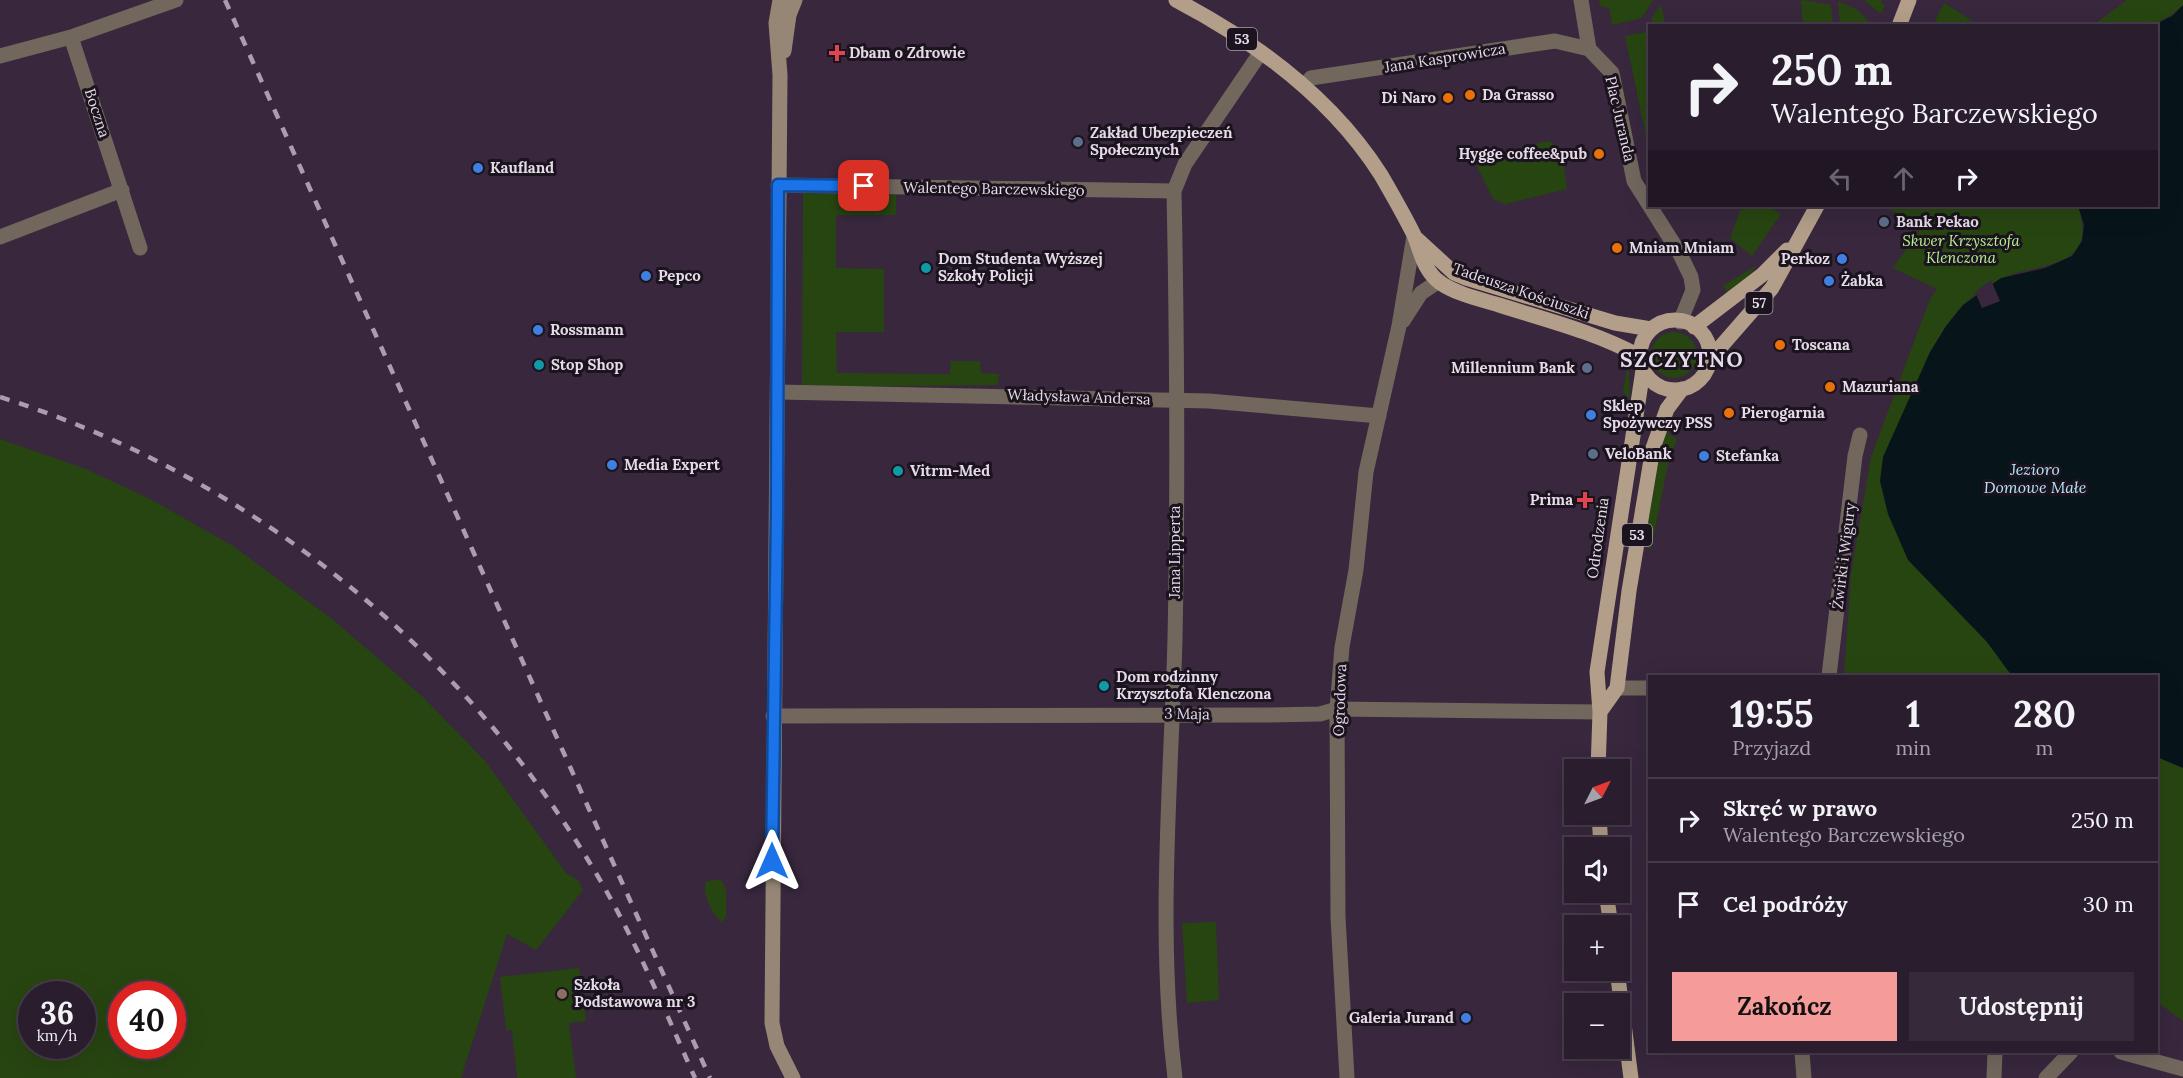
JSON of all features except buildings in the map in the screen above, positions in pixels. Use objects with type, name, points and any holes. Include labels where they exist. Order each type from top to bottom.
[{"type":"main road","name":"Tadeusza Kościuszki","points":[[1176,0],[1261,52],[1304,86],[1346,128],[1365,152],[1414,236],[1425,264],[1439,281],[1462,293],[1610,340],[1641,363]]},
{"type":"main road","points":[[1900,24],[1909,0]]},
{"type":"main road","name":"57","points":[[1710,359],[1772,288],[1816,207]]},
{"type":"main road","name":"Tadeusza Kościuszki","points":[[1414,236],[1448,268],[1466,278],[1615,323],[1651,329]]},
{"type":"main road","name":"57","points":[[1687,324],[1762,275],[1798,239]]},
{"type":"main road","name":"53","points":[[1682,389],[1660,386],[1641,363],[1640,345],[1651,329],[1663,323],[1687,324]]},
{"type":"main road","points":[[1687,324],[1705,339],[1710,359]]},
{"type":"main road","name":"53","points":[[1600,712],[1617,688],[1629,591],[1653,448],[1667,409],[1682,389],[1703,377],[1710,359]]},
{"type":"main road","name":"Odrodzenia","points":[[1598,759],[1600,712],[1597,672],[1641,363]]},
{"type":"main road","points":[[1597,672],[1617,688]]},
{"type":"main road","points":[[1618,981],[1631,1078]]},
{"type":"street","points":[[0,56],[72,37],[176,0]]},
{"type":"street","points":[[780,0],[776,23],[780,75],[772,1032],[793,1078]]},
{"type":"street","points":[[780,75],[789,15],[795,0]]},
{"type":"street","points":[[1581,0],[1589,49]]},
{"type":"street","name":"Boczna","points":[[72,37],[140,248]]},
{"type":"street","name":"Jana Kasprowicza","points":[[1304,86],[1311,78],[1555,41],[1589,49]]},
{"type":"street","name":"Plac Juranda","points":[[1589,49],[1612,73],[1634,181],[1648,203]]},
{"type":"street","name":"Jana Lipperta","points":[[1175,1078],[1169,1018],[1166,905],[1178,400],[1174,191],[1185,164],[1261,52]]},
{"type":"street","name":"Walentego Barczewskiego","points":[[778,185],[1174,191]]},
{"type":"street","points":[[0,237],[122,190]]},
{"type":"street","name":"Plac Juranda","points":[[1650,207],[1680,254],[1691,277],[1693,290],[1687,324]]},
{"type":"street","name":"Ogrodowa","points":[[1347,1078],[1338,917],[1337,709],[1342,647],[1356,570],[1366,472],[1399,326],[1414,236]]},
{"type":"street","name":"Ogrodowa","points":[[1399,326],[1421,293],[1439,281]]},
{"type":"street","name":"Władysława Andersa","points":[[778,392],[1178,400],[1379,416]]},
{"type":"street","name":"Żwirki i Wigury","points":[[1829,675],[1855,456],[1860,435]]},
{"type":"street","points":[[1617,688],[1648,688]]},
{"type":"street","name":"3 Maja","points":[[773,716],[1320,714],[1337,709],[1600,712]]},
{"type":"street","points":[[1803,1053],[1804,1078]]},
{"type":"street","points":[[1994,1078],[1995,1053]]},
{"type":"street","points":[[2046,1078],[2070,1053]]},
{"type":"street","points":[[2125,1053],[2183,1069]]},
{"type":"green space","points":[[1599,0],[1653,0],[1642,18],[1612,25],[1609,8],[1600,6]]},
{"type":"green space","points":[[1801,0],[1831,5],[1833,24],[1803,24]]},
{"type":"green space","points":[[1864,0],[1882,0],[1881,3],[1885,5],[1881,14]]},
{"type":"green space","points":[[2127,0],[2183,0],[2183,5],[2172,14],[2151,24],[2095,24]]},
{"type":"green space","points":[[1838,1],[1858,10],[1871,24],[1840,24]]},
{"type":"green space","points":[[1944,3],[1977,24],[1934,24]]},
{"type":"green space","points":[[1659,7],[1662,7],[1665,24],[1653,24],[1651,19]]},
{"type":"green space","points":[[1648,31],[1648,145],[1625,36]]},
{"type":"green space","points":[[1548,141],[1558,148],[1561,154],[1567,189],[1505,204],[1493,199],[1475,162],[1479,157]]},
{"type":"green space","points":[[803,193],[896,195],[896,215],[836,215],[836,268],[884,269],[884,332],[836,332],[837,373],[950,374],[951,361],[980,361],[981,373],[999,374],[998,385],[802,387]]},
{"type":"green space","points":[[1742,207],[1770,207],[1781,214],[1752,256],[1730,238]]},
{"type":"green space","name":"Skwer Krzysztofa Klenczona","points":[[1887,207],[2078,207],[2082,223],[2079,246],[2072,254],[2052,264],[2008,276],[1986,287],[1960,308],[1943,331],[1917,383],[1949,601],[1987,642],[2011,675],[1844,675],[1851,574],[1871,457],[1930,299],[1937,289],[1893,268],[1920,229]]},
{"type":"green space","points":[[1757,265],[1745,281],[1729,295],[1723,286]]},
{"type":"green space","points":[[1674,332],[1683,333],[1690,339],[1696,346],[1696,364],[1690,371],[1683,377],[1674,378],[1665,377],[1658,371],[1652,364],[1651,355],[1652,346],[1658,339],[1665,333]]},
{"type":"green space","points":[[1627,369],[1629,370],[1630,399],[1623,392]]},
{"type":"green space","points":[[1663,430],[1677,439],[1669,460],[1651,549],[1645,546],[1651,487]]},
{"type":"green space","points":[[0,439],[86,469],[152,500],[233,546],[332,619],[423,697],[486,762],[566,873],[578,880],[583,890],[536,950],[507,934],[461,1078],[0,1078]]},
{"type":"green space","points":[[2158,757],[2183,768],[2183,1021],[2158,1003]]},
{"type":"green space","points":[[716,879],[722,881],[726,890],[726,917],[722,922],[711,910],[705,892],[706,882]]},
{"type":"green space","points":[[1216,922],[1219,1000],[1187,1003],[1182,923]]},
{"type":"green space","points":[[579,968],[586,1021],[569,1023],[576,1078],[517,1078],[512,1030],[506,1030],[500,977]]},
{"type":"water","name":"Jezioro Domowe Małe","points":[[2183,5],[2183,768],[2158,757],[2158,675],[2011,675],[1987,642],[1908,560],[1888,514],[1880,481],[1883,457],[1930,352],[1946,326],[1963,305],[2001,278],[2045,268],[2072,256],[2082,241],[2084,225],[2078,207],[2158,207],[2158,24],[2156,24],[2172,16]]},
{"type":"pier","points":[[1991,280],[2000,301],[1982,308],[1975,292]]},
{"type":"railway","points":[[225,0],[710,1078]]},
{"type":"railway","points":[[0,397],[90,430],[176,471],[258,520],[336,575],[408,638],[474,706],[535,780],[588,860],[632,940],[695,1078]]},
{"type":"place","name":"Dbam o Zdrowie","points":[[837,53]]},
{"type":"place","name":"Da Grasso","points":[[1470,95]]},
{"type":"place","name":"Di Naro","points":[[1448,98]]},
{"type":"place","name":"Zakład Ubezpieczeń Społecznych","points":[[1078,142]]},
{"type":"place","name":"Hygge coffee&pub","points":[[1599,154]]},
{"type":"place","name":"Kaufland","points":[[478,168]]},
{"type":"place","name":"Bank Pekao","points":[[1884,222]]},
{"type":"place","name":"Mniam Mniam","points":[[1617,248]]},
{"type":"place","name":"Perkoz","points":[[1842,259]]},
{"type":"place","name":"Dom Studenta Wyższej Szkoły Policji","points":[[926,268]]},
{"type":"place","name":"Pepco","points":[[646,276]]},
{"type":"place","name":"Żabka","points":[[1829,281]]},
{"type":"place","name":"Rossmann","points":[[538,330]]},
{"type":"place","name":"Toscana","points":[[1780,345]]},
{"type":"place","name":"Stop Shop","points":[[539,365]]},
{"type":"place","name":"Millennium Bank","points":[[1587,368]]},
{"type":"place","name":"Mazuriana","points":[[1830,387]]},
{"type":"place","name":"Pierogarnia","points":[[1729,413]]},
{"type":"place","name":"Sklep Spożywczy PSS","points":[[1591,415]]},
{"type":"place","name":"VeloBank","points":[[1593,454]]},
{"type":"place","name":"Stefanka","points":[[1704,456]]},
{"type":"place","name":"Media Expert","points":[[612,465]]},
{"type":"place","name":"Vitrm-Med","points":[[898,471]]},
{"type":"place","name":"Prima","points":[[1585,500]]},
{"type":"place","name":"Dom rodzinny Krzysztofa Klenczona","points":[[1104,686]]},
{"type":"place","name":"Szkoła Podstawowa nr 3","points":[[562,994]]},
{"type":"place","name":"Galeria Jurand","points":[[1466,1018]]},
{"type":"district","name":"SZCZYTNO","points":[[1682,360]]},
{"type":"route","points":[[772,861],[777,515],[778,185],[864,186]]}]
